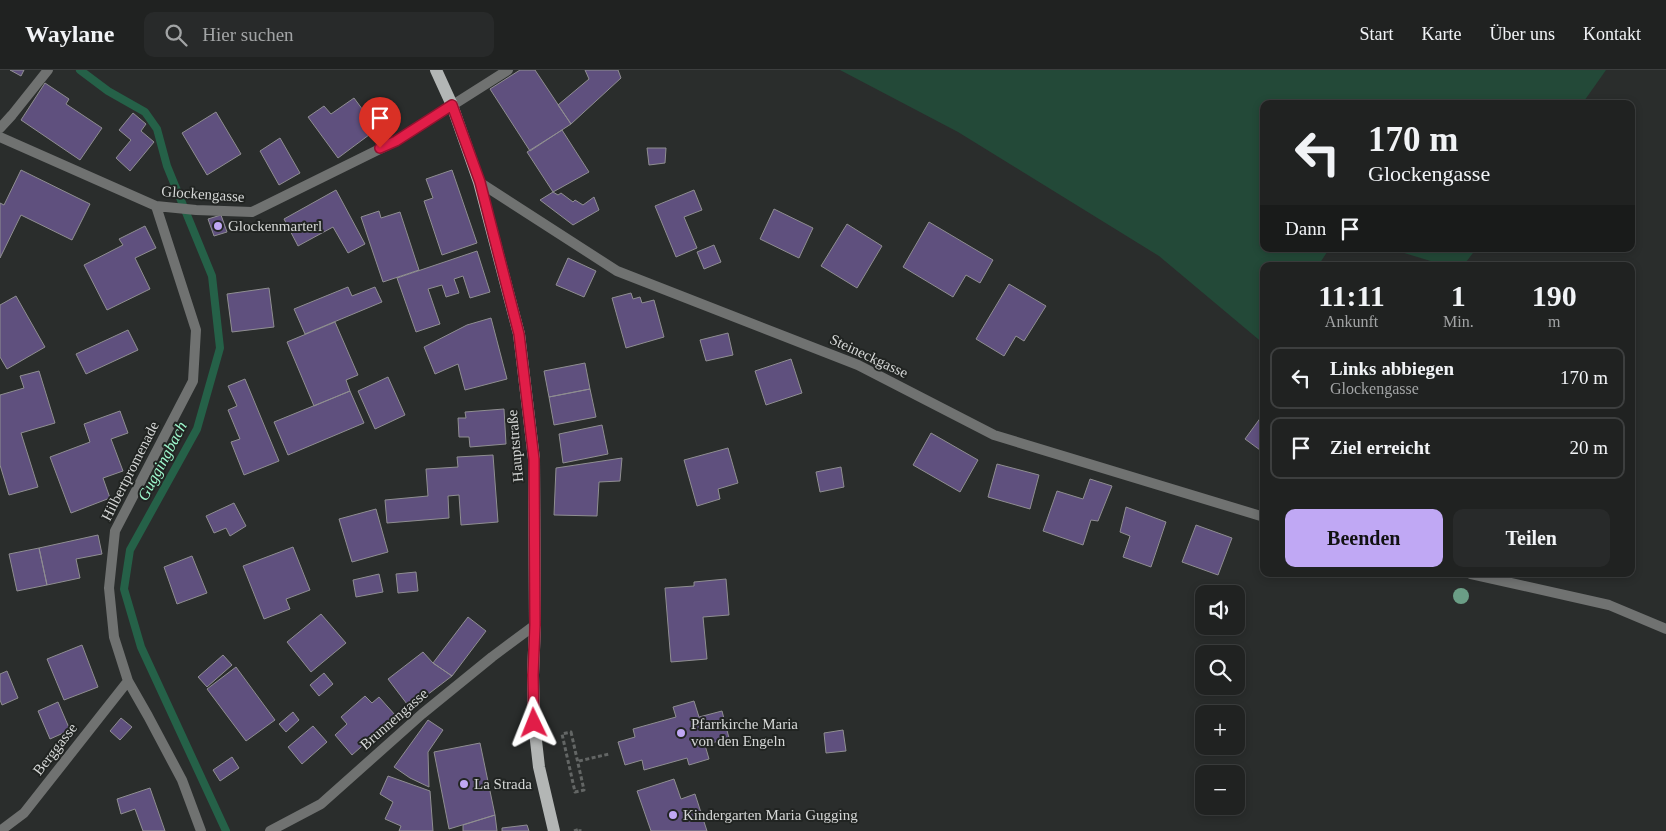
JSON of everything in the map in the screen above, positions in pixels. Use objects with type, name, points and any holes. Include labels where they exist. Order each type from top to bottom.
[{"type":"main road","name":"Hauptstraße","points":[[436,70],[452,105],[480,182],[517,325],[520,344],[534,459],[534,723],[539,767],[554,831]]},
{"type":"street","points":[[0,128],[48,70]]},
{"type":"street","name":"Glockengasse","points":[[0,137],[156,206],[252,212],[396,141],[508,70]]},
{"type":"street","name":"Steineckgasse","points":[[480,182],[617,271],[858,365],[994,435],[1260,515]]},
{"type":"street","name":"Hilbertpromenade","points":[[156,206],[196,330],[193,381],[115,531],[109,588],[114,637],[128,681],[182,780],[200,831]]},
{"type":"street","points":[[1484,577],[1609,605],[1666,628]]},
{"type":"street","name":"Brunnengasse","points":[[270,831],[321,804],[422,714],[535,625]]},
{"type":"street","name":"Berggasse","points":[[0,831],[24,813],[128,681]]},
{"type":"path","points":[[571,732],[579,761],[584,790],[575,792],[562,734],[571,732]]},
{"type":"path","points":[[579,761],[609,754]]},
{"type":"path","points":[[574,831],[580,829],[580,831]]},
{"type":"green space","points":[[840,70],[1606,70],[1585,100],[1260,100],[1260,252],[1327,252],[1321,262],[1260,262],[1260,341],[1159,256],[958,132]]},
{"type":"green space","points":[[1401,252],[1474,252],[1466,262],[1434,262]]},
{"type":"building","points":[[10,70],[24,70],[21,76]]},
{"type":"building","points":[[520,70],[535,70],[571,124],[530,151],[490,89]]},
{"type":"building","points":[[585,70],[618,70],[621,78],[571,124],[558,105],[589,79]]},
{"type":"building","points":[[45,83],[69,99],[66,104],[102,128],[80,160],[21,120]]},
{"type":"building","points":[[354,98],[377,129],[338,158],[308,117],[324,106],[331,114]]},
{"type":"building","points":[[216,112],[241,154],[207,175],[182,133]]},
{"type":"building","points":[[133,113],[146,124],[141,131],[154,142],[130,171],[116,158],[131,140],[119,130]]},
{"type":"building","points":[[562,130],[589,172],[553,192],[527,152]]},
{"type":"building","points":[[280,138],[300,173],[279,185],[260,151]]},
{"type":"building","points":[[647,148],[666,148],[665,163],[649,165]]},
{"type":"building","points":[[21,170],[90,204],[72,240],[21,215],[0,258],[0,203],[4,205]]},
{"type":"building","points":[[452,170],[477,243],[442,255],[424,201],[433,198],[426,179]]},
{"type":"building","points":[[336,190],[365,244],[348,253],[333,227],[298,246],[284,219]]},
{"type":"building","points":[[694,190],[702,210],[684,217],[697,248],[676,257],[655,206]]},
{"type":"building","points":[[553,192],[558,195],[561,193],[573,202],[575,200],[583,205],[594,197],[599,210],[573,225],[540,200]]},
{"type":"building","points":[[774,209],[813,228],[799,258],[760,239]]},
{"type":"building","points":[[379,211],[381,218],[400,212],[419,270],[383,282],[361,217]]},
{"type":"building","name":"Glockenmarterl","points":[[221,215],[227,232],[214,236],[208,219]]},
{"type":"building","points":[[929,222],[993,260],[980,283],[966,275],[953,297],[903,267]]},
{"type":"building","points":[[847,224],[882,246],[857,288],[821,266]]},
{"type":"building","points":[[145,226],[156,248],[135,258],[150,289],[107,310],[84,265],[123,245],[119,239]]},
{"type":"building","points":[[714,245],[721,262],[704,269],[697,252]]},
{"type":"building","points":[[477,251],[490,292],[470,298],[463,276],[454,279],[459,293],[446,297],[442,285],[428,289],[440,324],[416,332],[397,278]]},
{"type":"building","points":[[568,258],[596,271],[584,297],[556,285]]},
{"type":"building","points":[[1009,284],[1046,306],[1024,341],[1016,336],[1004,356],[976,339]]},
{"type":"building","points":[[348,287],[352,296],[375,287],[382,302],[305,334],[294,309]]},
{"type":"building","points":[[269,288],[274,327],[232,332],[227,294]]},
{"type":"building","points":[[631,293],[633,299],[640,297],[642,303],[654,300],[664,337],[626,348],[612,298]]},
{"type":"building","points":[[16,296],[45,347],[7,369],[0,357],[0,305]]},
{"type":"building","points":[[491,318],[507,379],[465,390],[458,364],[435,374],[424,347],[467,325]]},
{"type":"building","points":[[335,322],[358,375],[346,380],[350,391],[314,406],[287,342]]},
{"type":"building","points":[[128,330],[138,350],[86,374],[76,354]]},
{"type":"building","points":[[728,333],[733,355],[706,361],[700,340]]},
{"type":"building","points":[[791,359],[802,393],[766,405],[755,371]]},
{"type":"building","points":[[585,363],[590,389],[549,397],[544,371]]},
{"type":"building","points":[[39,371],[55,423],[21,433],[38,487],[9,495],[0,465],[0,395],[24,388],[20,376]]},
{"type":"building","points":[[388,377],[405,415],[375,429],[358,391]]},
{"type":"building","points":[[245,379],[279,461],[244,475],[231,442],[240,439],[228,410],[237,406],[228,386]]},
{"type":"building","points":[[590,389],[596,417],[554,425],[549,397]]},
{"type":"building","points":[[350,391],[364,423],[288,455],[274,422]]},
{"type":"building","points":[[504,409],[506,444],[470,447],[469,437],[459,437],[458,418],[466,418],[465,412]]},
{"type":"building","points":[[120,411],[128,433],[111,439],[123,471],[103,478],[110,498],[71,513],[50,457],[90,442],[84,424]]},
{"type":"building","points":[[1260,418],[1260,450],[1245,439]]},
{"type":"building","points":[[602,425],[608,454],[563,463],[559,434]]},
{"type":"building","points":[[931,433],[978,460],[960,492],[913,465]]},
{"type":"building","points":[[728,448],[738,483],[718,489],[720,499],[697,506],[684,460]]},
{"type":"building","points":[[493,455],[498,522],[461,525],[459,495],[448,496],[449,518],[387,523],[385,500],[428,496],[426,469],[458,467],[457,457]]},
{"type":"building","points":[[622,458],[620,481],[599,482],[597,516],[554,515],[556,468]]},
{"type":"building","points":[[997,464],[1039,475],[1030,509],[988,497]]},
{"type":"building","points":[[841,467],[844,487],[820,492],[816,472]]},
{"type":"building","points":[[1090,479],[1112,486],[1098,521],[1091,520],[1083,545],[1043,531],[1057,491],[1083,499]]},
{"type":"building","points":[[234,503],[246,526],[230,536],[226,528],[214,533],[206,516]]},
{"type":"building","points":[[1126,507],[1166,522],[1151,567],[1123,557],[1130,536],[1120,532]]},
{"type":"building","points":[[376,509],[388,552],[352,562],[339,519]]},
{"type":"building","points":[[1196,525],[1232,538],[1218,575],[1182,562]]},
{"type":"building","points":[[98,535],[102,554],[76,559],[80,578],[47,585],[39,548]]},
{"type":"building","points":[[293,547],[310,590],[286,599],[290,609],[264,619],[243,566]]},
{"type":"building","points":[[39,548],[47,585],[17,591],[9,554]]},
{"type":"building","points":[[192,556],[207,593],[177,604],[164,567]]},
{"type":"building","points":[[416,572],[418,591],[398,593],[396,574]]},
{"type":"building","points":[[379,574],[383,592],[356,597],[353,580]]},
{"type":"building","points":[[726,579],[729,615],[703,617],[707,659],[671,662],[665,588],[694,586],[694,582]]},
{"type":"building","points":[[321,614],[346,643],[311,672],[287,642]]},
{"type":"building","points":[[468,617],[486,631],[452,676],[433,663]]},
{"type":"building","points":[[82,645],[98,687],[64,700],[47,659]]},
{"type":"building","points":[[423,652],[433,663],[452,676],[410,708],[388,679]]},
{"type":"building","points":[[223,655],[232,665],[207,687],[198,677]]},
{"type":"building","points":[[236,667],[275,720],[246,741],[207,689]]},
{"type":"building","points":[[7,671],[18,698],[2,705],[0,700],[0,674]]},
{"type":"building","points":[[324,673],[333,684],[319,696],[310,685]]},
{"type":"building","points":[[365,696],[372,703],[379,697],[396,716],[352,755],[335,735],[347,724],[341,717]]},
{"type":"building","name":"Pfarrkirche Maria von den Engeln","points":[[694,701],[699,717],[722,711],[729,738],[705,745],[709,759],[689,765],[687,758],[644,770],[642,760],[625,765],[618,742],[635,737],[633,729],[676,717],[673,707]]},
{"type":"building","points":[[58,702],[70,730],[50,739],[38,711]]},
{"type":"building","points":[[293,712],[299,720],[286,732],[279,724]]},
{"type":"building","points":[[121,718],[132,727],[120,740],[110,731]]},
{"type":"building","points":[[428,720],[443,730],[428,752],[429,787],[410,778],[394,767]]},
{"type":"building","points":[[313,726],[327,742],[302,764],[288,747]]},
{"type":"building","points":[[843,730],[846,751],[826,753],[824,733]]},
{"type":"building","name":"La Strada","points":[[480,743],[495,815],[449,829],[434,752]]},
{"type":"building","points":[[232,757],[239,768],[220,781],[213,770]]},
{"type":"building","points":[[388,776],[430,791],[433,831],[399,831],[401,826],[385,819],[393,802],[380,794]]},
{"type":"building","name":"Kindergarten Maria Gugging","points":[[674,779],[681,799],[695,794],[707,831],[651,831],[637,791]]},
{"type":"building","points":[[150,788],[165,831],[143,831],[135,809],[121,814],[117,799]]},
{"type":"building","points":[[495,815],[497,831],[463,831],[463,825]]},
{"type":"building","points":[[527,825],[529,831],[502,831],[502,828]]},
{"type":"waterway","name":"Guggingbach","points":[[80,70],[108,91],[145,112],[157,129],[167,166],[212,276],[220,348],[197,429],[130,550],[124,589],[141,647],[226,831]]},
{"type":"place","name":"Glockenmarterl","points":[[218,226]]},
{"type":"place","name":"Pfarrkirche Maria von den Engeln","points":[[681,733]]},
{"type":"place","name":"La Strada","points":[[464,784]]},
{"type":"place","name":"Kindergarten Maria Gugging","points":[[673,815]]},
{"type":"route","points":[[380,148],[396,141],[452,105],[480,182],[519,334],[534,459],[534,723]]}]
